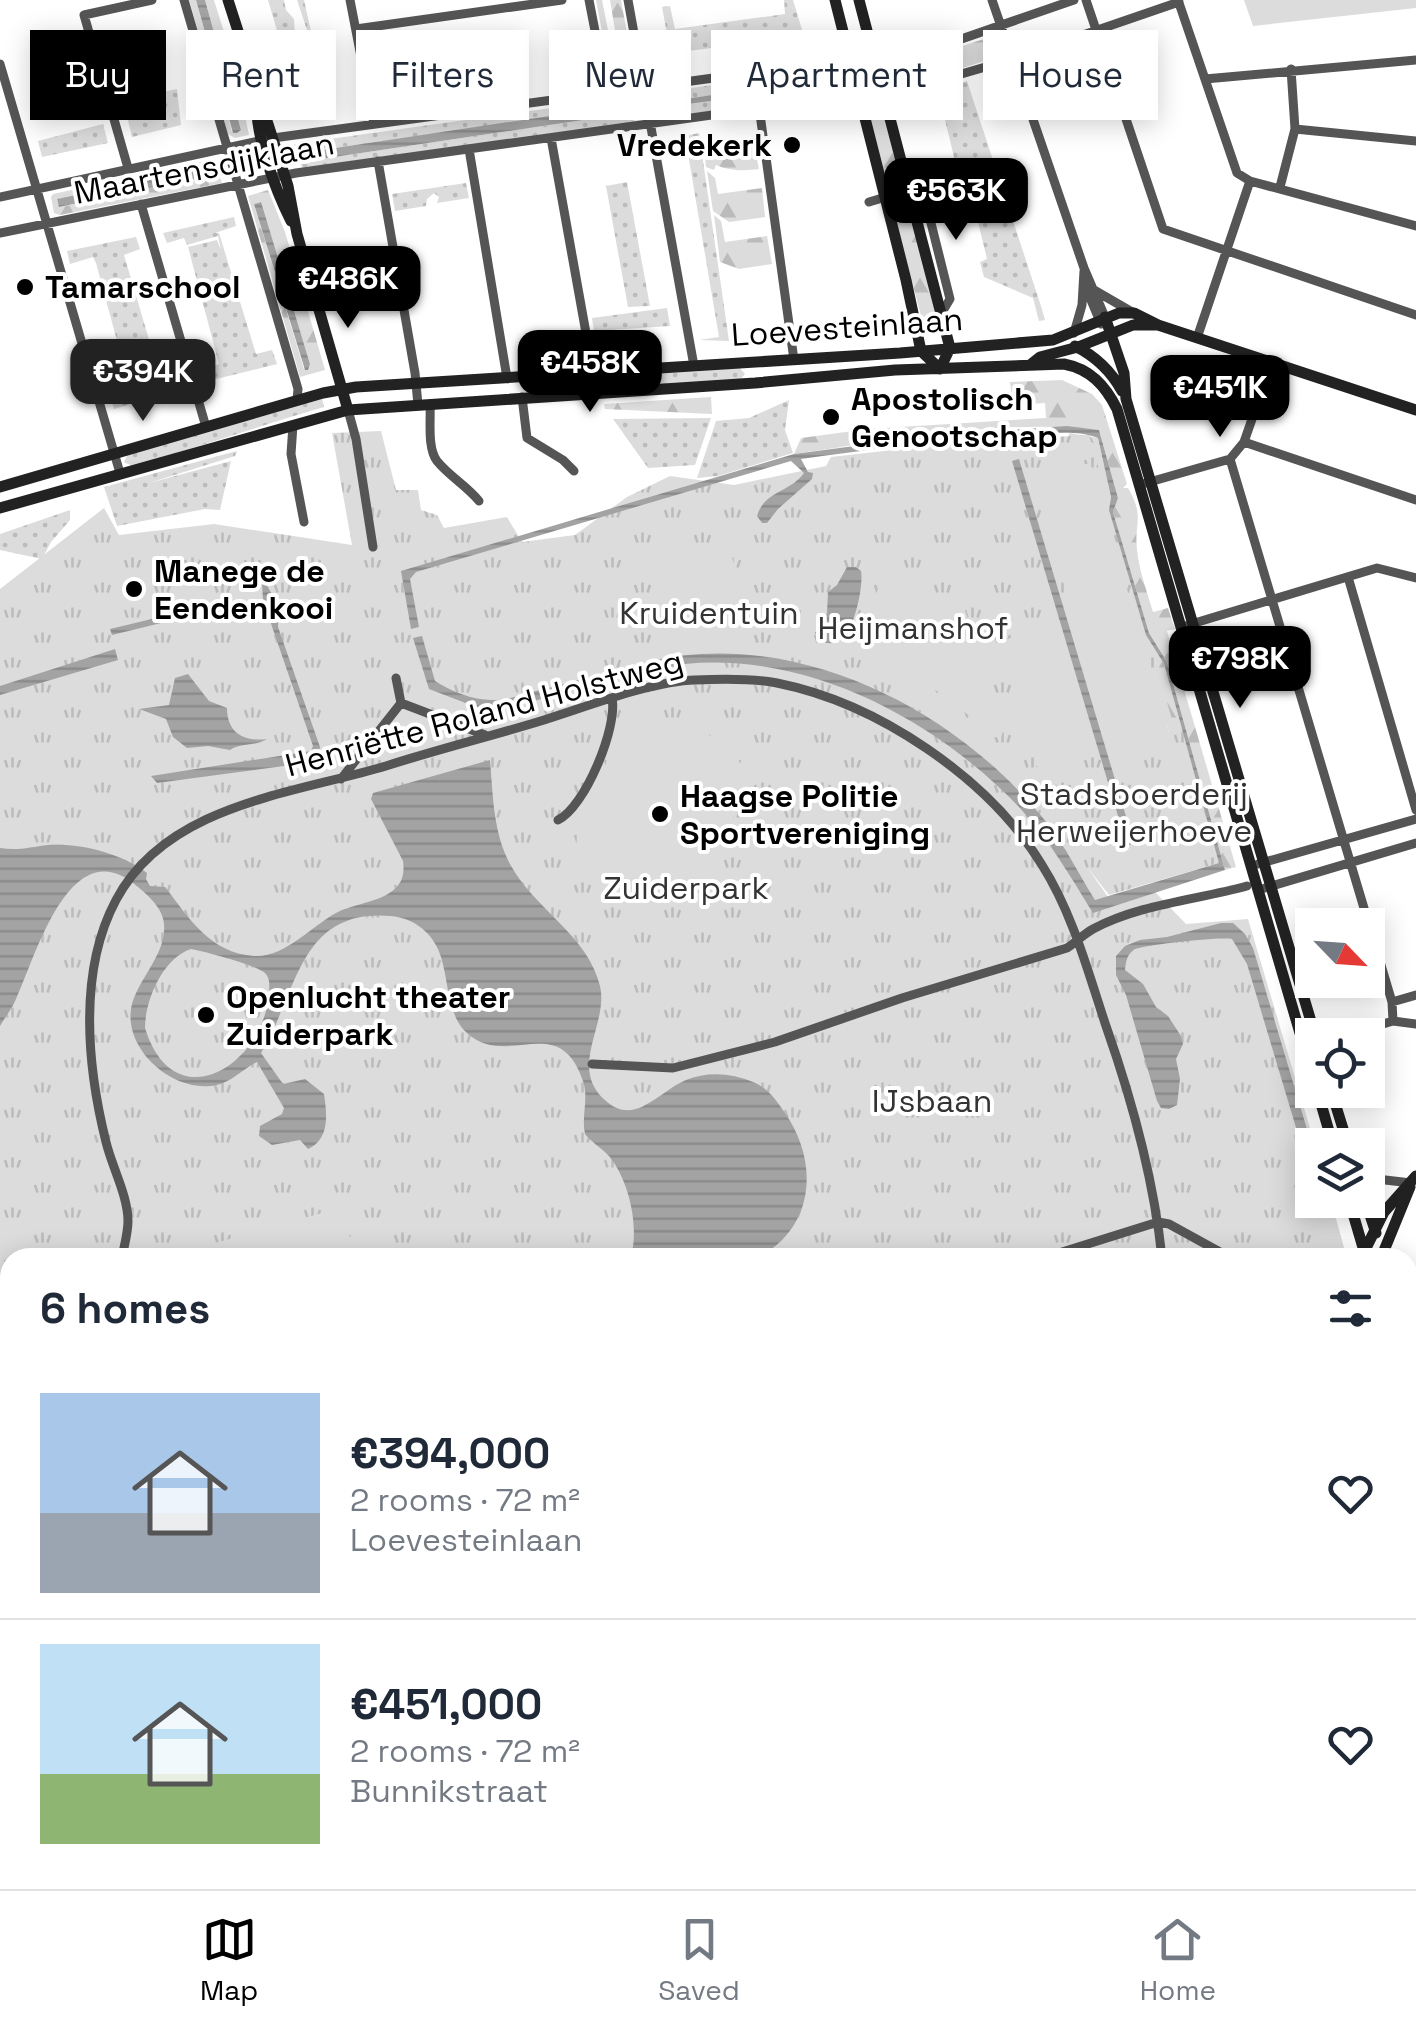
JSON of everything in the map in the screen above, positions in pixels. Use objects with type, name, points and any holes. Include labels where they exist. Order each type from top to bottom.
[{"type":"main road","points":[[228,0],[348,410]]},
{"type":"main road","points":[[835,0],[842,30]]},
{"type":"main road","points":[[859,0],[867,30]]},
{"type":"main road","points":[[865,120],[921,351],[940,369],[950,348],[892,120]]},
{"type":"main road","points":[[1075,343],[1102,319],[1134,313],[1158,325],[1416,410]]},
{"type":"main road","points":[[1102,319],[1124,373],[1145,483],[1257,864],[1258,888],[1299,1018]]},
{"type":"main road","points":[[1030,365],[1075,343],[1133,325],[1158,325]]},
{"type":"main road","name":"Loevesteinlaan","points":[[0,487],[344,389],[1052,340],[1075,343]]},
{"type":"main road","points":[[1075,343],[1082,368]]},
{"type":"main road","points":[[1075,343],[1115,378],[1126,399]]},
{"type":"main road","points":[[1030,365],[1082,368],[1099,381],[1117,408],[1145,483]]},
{"type":"main road","name":"Loevesteinlaan","points":[[0,508],[348,410],[1030,365]]},
{"type":"main road","points":[[1258,888],[1308,1018]]},
{"type":"main road","points":[[1366,1248],[1389,1206],[1414,1180]]},
{"type":"main road","points":[[1386,1248],[1414,1180]]},
{"type":"main road","points":[[1354,1218],[1362,1248]]},
{"type":"main road","points":[[1370,1218],[1381,1248]]},
{"type":"street","points":[[128,168],[84,15],[152,0]]},
{"type":"street","points":[[184,0],[298,389],[298,400]]},
{"type":"street","points":[[350,0],[356,30],[562,0]]},
{"type":"street","points":[[589,0],[594,30]]},
{"type":"street","points":[[628,0],[633,30]]},
{"type":"street","points":[[992,0],[1003,30]]},
{"type":"street","name":"Maartensdijklaan","points":[[963,38],[1074,0]]},
{"type":"street","points":[[1086,0],[1096,30]]},
{"type":"street","points":[[1178,1],[1237,173],[1250,181],[1416,226]]},
{"type":"street","name":"Maartensdijklaan","points":[[1096,30],[1178,1]]},
{"type":"street","points":[[1205,79],[1416,60]]},
{"type":"street","points":[[0,64],[120,474]]},
{"type":"street","points":[[1280,187],[1295,129],[1291,69]]},
{"type":"street","name":"Maartensdijklaan","points":[[0,197],[268,140],[549,101]]},
{"type":"street","name":"Maartensdijklaan","points":[[0,233],[280,177],[711,115]]},
{"type":"street","points":[[373,120],[374,124]]},
{"type":"street","points":[[649,120],[694,366]]},
{"type":"street","points":[[761,120],[794,360]]},
{"type":"street","points":[[1034,120],[1102,319]]},
{"type":"street","points":[[1127,120],[1164,229],[1416,315]]},
{"type":"street","points":[[1295,129],[1416,141]]},
{"type":"street","points":[[551,138],[593,372]]},
{"type":"street","points":[[468,149],[507,378]]},
{"type":"street","points":[[378,161],[416,384],[432,446],[438,462],[479,501]]},
{"type":"street","points":[[1197,338],[1250,181]]},
{"type":"street","points":[[870,202],[884,194],[911,190]]},
{"type":"street","points":[[141,204],[206,427]]},
{"type":"street","points":[[1075,343],[1084,268]]},
{"type":"street","points":[[1084,283],[1102,319]]},
{"type":"street","points":[[1094,290],[1134,313]]},
{"type":"street","points":[[1145,483],[1230,459],[1244,442],[1272,362]]},
{"type":"street","points":[[522,397],[528,438],[574,471]]},
{"type":"street","points":[[348,410],[373,547]]},
{"type":"street","points":[[293,425],[291,454],[304,522]]},
{"type":"street","points":[[1244,442],[1416,500]]},
{"type":"street","points":[[1230,459],[1392,1002],[1393,1021]]},
{"type":"street","points":[[1187,625],[1382,568],[1414,578],[1416,564]]},
{"type":"street","points":[[1348,578],[1416,810]]},
{"type":"street","points":[[396,678],[402,703]]},
{"type":"street","name":"Henriëtte Roland Holstweg","points":[[124,1248],[128,1219],[96,1098],[92,1067],[92,1000],[101,934],[140,864],[200,822],[268,796],[341,780],[612,698],[690,680],[773,682],[832,697],[885,721],[973,786],[1012,825],[1041,862],[1064,904],[1078,942],[1119,1062],[1161,1248]]},
{"type":"street","points":[[558,820],[578,803],[612,728],[612,698]]},
{"type":"street","points":[[402,703],[485,735]]},
{"type":"street","points":[[341,780],[402,703]]},
{"type":"street","points":[[1257,864],[1416,819]]},
{"type":"street","points":[[592,1064],[674,1068],[775,1042],[1078,942],[1090,931],[1154,907],[1258,888],[1416,843]]},
{"type":"street","points":[[1392,1002],[1416,995]]},
{"type":"street","points":[[1385,1023],[1416,1024]]},
{"type":"street","points":[[1385,1179],[1414,1180]]},
{"type":"street","points":[[1075,1248],[1158,1222],[1170,1224],[1213,1248]]},
{"type":"green space","points":[[189,0],[196,0],[204,30],[198,30]]},
{"type":"green space","points":[[205,0],[214,0],[223,30],[213,30]]},
{"type":"green space","points":[[268,0],[284,0],[294,19],[295,30],[277,30]]},
{"type":"green space","points":[[297,0],[304,0],[311,30],[307,30]]},
{"type":"green space","points":[[596,0],[602,0],[608,30],[602,30]]},
{"type":"green space","points":[[610,0],[621,0],[626,30],[615,30]]},
{"type":"green space","points":[[784,0],[793,0],[802,30],[711,30],[711,48],[691,51],[691,30],[666,30],[662,7],[670,6],[675,29],[785,14]]},
{"type":"green space","points":[[1244,0],[1416,0],[1416,8],[1253,26]]},
{"type":"green space","points":[[983,39],[983,61],[963,68],[963,46]]},
{"type":"green space","points":[[967,81],[1045,320],[1039,321],[1033,298],[984,277],[980,262],[987,259],[970,189],[962,190],[945,120],[963,120],[963,82]]},
{"type":"green space","points":[[711,85],[711,111],[691,114],[691,88]]},
{"type":"green space","points":[[177,89],[181,125],[132,137],[128,120],[166,120],[166,91]]},
{"type":"green space","points":[[549,108],[549,117],[529,120],[529,111]]},
{"type":"green space","points":[[224,120],[229,120],[232,132],[241,130],[238,120],[246,120],[249,135],[235,138],[228,134]]},
{"type":"green space","points":[[466,120],[526,120],[300,153],[301,162],[583,120],[634,122],[302,168],[294,144]]},
{"type":"green space","points":[[887,120],[940,329],[925,331],[870,121]]},
{"type":"green space","points":[[103,124],[108,143],[42,157],[38,141]]},
{"type":"green space","points":[[699,133],[729,341],[699,340],[719,337],[685,136]]},
{"type":"green space","points":[[753,141],[759,169],[706,167],[704,147]]},
{"type":"green space","points":[[214,159],[222,183],[60,215],[54,213],[53,194]],"holes":[[[210,167],[212,175],[60,207],[57,200]]]},
{"type":"green space","points":[[707,171],[715,178],[718,194],[762,188],[765,217],[729,222],[713,211]]},
{"type":"green space","points":[[627,182],[650,306],[628,307],[606,186]]},
{"type":"green space","points":[[466,183],[469,198],[437,203],[439,197],[434,193],[426,206],[395,211],[392,194]]},
{"type":"green space","points":[[268,190],[285,232],[325,370],[300,377],[248,196]],"holes":[[[260,202],[310,364],[304,369],[254,204]]]},
{"type":"green space","points":[[714,215],[721,221],[725,242],[767,236],[772,264],[739,269],[720,262]]},
{"type":"green space","points":[[234,217],[236,226],[215,233],[219,233],[256,354],[272,350],[277,364],[208,381],[205,370],[219,364],[188,247],[217,240],[221,250],[218,236],[187,245],[184,238],[167,243],[163,233]]},
{"type":"green space","points":[[136,237],[140,249],[124,255],[161,380],[177,376],[181,388],[114,409],[110,396],[130,389],[96,263],[93,257],[70,264],[67,251]]},
{"type":"green space","points":[[667,308],[670,326],[594,331],[592,318]]},
{"type":"green space","points":[[739,367],[745,374],[739,381],[603,390],[602,376]]},
{"type":"green space","points":[[1062,380],[1092,394],[1102,405],[1127,484],[1123,488],[1128,488],[1136,506],[1137,550],[1144,581],[1153,612],[1168,608],[1175,629],[1167,631],[1236,867],[1225,870],[1167,662],[1149,633],[1113,512],[1118,498],[1099,430],[986,429],[794,454],[801,438],[868,429],[1046,418],[1045,403],[1013,405],[1010,382]]},
{"type":"green space","points":[[711,397],[712,414],[605,409],[604,404]]},
{"type":"green space","points":[[322,399],[324,407],[132,466],[124,462],[128,454]]},
{"type":"green space","points":[[789,400],[785,430],[793,453],[718,476],[697,478],[716,421],[749,418]]},
{"type":"green space","points":[[711,418],[695,465],[648,468],[613,419]]},
{"type":"green space","name":"Zuiderpark","points":[[381,431],[396,490],[418,490],[421,510],[437,515],[444,528],[507,517],[522,542],[575,535],[627,497],[670,476],[734,485],[826,466],[831,457],[955,443],[1089,435],[1173,723],[1127,742],[1182,728],[1219,863],[1109,895],[1087,867],[1108,897],[1153,890],[1186,924],[1248,919],[1295,1078],[1295,1108],[1304,1108],[1310,1128],[1295,1128],[1295,1218],[1336,1218],[1344,1248],[0,1248],[0,589],[104,508],[119,535],[214,524],[352,545],[332,433]]},
{"type":"green space","points":[[1069,433],[1098,438],[1111,497],[1109,510],[1146,635],[1164,664],[1219,863],[1169,732],[1087,453],[1068,445]]},
{"type":"green space","points":[[237,451],[235,456],[149,483],[231,461],[220,510],[205,509],[117,526],[104,487]]},
{"type":"green space","points":[[1090,463],[1169,732],[1038,769],[1002,641],[1073,618],[1035,478]]},
{"type":"green space","points":[[70,510],[70,520],[42,559],[0,550],[0,534]]},
{"type":"green space","name":"Kruidentuin","points":[[727,538],[755,643],[744,654],[684,656],[659,568],[660,558]]},
{"type":"green space","name":"Heijmanshof","points":[[885,576],[964,607],[1003,730],[1001,738],[994,737],[914,675],[860,646]]},
{"type":"green space","name":"Haagse Politie Sportvereniging","points":[[672,719],[729,748],[743,771],[743,783],[731,823],[706,872],[686,898],[658,907],[617,895],[595,880],[586,871],[577,850],[577,833],[588,811],[601,799],[611,801],[613,794],[605,789],[604,774],[621,739],[644,725]]},
{"type":"green space","points":[[347,1206],[350,1220],[332,1226],[347,1233],[360,1248],[197,1248]]},
{"type":"shaded area","points":[[196,0],[205,0],[213,30],[204,30]]},
{"type":"shaded area","points":[[711,95],[711,101],[691,103],[691,98]]},
{"type":"shaded area","points":[[549,116],[549,120],[583,120],[301,162],[299,154],[529,120]]},
{"type":"shaded area","points":[[229,120],[238,120],[241,130],[233,133]]},
{"type":"shaded area","points":[[211,167],[213,175],[59,207],[57,199]]},
{"type":"shaded area","points":[[261,202],[310,364],[308,370],[254,204]]},
{"type":"shaded area","points":[[1067,426],[1099,430],[1118,498],[1113,512],[1149,633],[1167,662],[1225,870],[1093,913],[1030,819],[986,775],[949,746],[867,698],[778,669],[732,663],[677,665],[500,709],[476,707],[429,689],[413,638],[422,636],[435,681],[484,700],[508,698],[646,662],[702,654],[758,656],[814,667],[868,686],[919,712],[967,744],[1010,782],[1047,823],[1095,900],[1219,863],[1164,664],[1146,635],[1109,510],[1111,497],[1098,438],[1089,435],[1059,433],[965,440],[801,459],[808,472],[813,473],[812,479],[767,523],[762,523],[757,516],[765,501],[804,473],[791,461],[416,572],[410,579],[419,627],[411,629],[401,571],[794,454],[938,435]]},
{"type":"shaded area","points":[[1019,459],[1134,843],[1127,846],[1012,461]]},
{"type":"shaded area","points":[[847,567],[861,571],[853,621],[838,642],[821,642],[815,633],[827,613],[828,592]]},
{"type":"shaded area","points":[[265,582],[277,603],[282,602],[278,627],[320,747],[319,754],[299,764],[157,783],[151,776],[311,751],[313,746],[265,606],[228,614],[206,612],[112,635],[110,629],[206,606],[240,606],[263,600]]},
{"type":"shaded area","points":[[115,649],[118,660],[0,695],[0,686]]},
{"type":"shaded area","points":[[188,674],[209,701],[227,708],[230,724],[238,734],[267,739],[230,750],[187,748],[173,737],[166,719],[139,709],[169,705],[175,678]]},
{"type":"shaded area","points":[[490,760],[493,800],[504,852],[520,880],[584,952],[600,986],[599,1015],[589,1060],[595,1088],[606,1101],[627,1110],[637,1109],[676,1085],[702,1075],[737,1077],[767,1091],[796,1132],[806,1172],[801,1211],[778,1244],[772,1248],[632,1248],[634,1232],[627,1191],[609,1156],[585,1134],[585,1088],[573,1060],[561,1049],[547,1044],[500,1046],[468,1034],[455,1016],[434,942],[419,926],[399,917],[360,917],[337,926],[319,940],[305,959],[261,1053],[283,1084],[305,1079],[324,1094],[324,1132],[308,1149],[300,1140],[272,1145],[259,1136],[260,1126],[282,1114],[284,1108],[257,1062],[223,1083],[195,1086],[166,1074],[143,1052],[135,1039],[131,1009],[161,946],[164,924],[151,899],[114,873],[93,874],[75,886],[59,906],[0,1026],[0,848],[60,845],[113,855],[147,873],[150,886],[165,887],[192,922],[213,941],[239,953],[265,955],[287,947],[336,913],[379,898],[399,884],[403,861],[371,799],[373,793]],"holes":[[[191,949],[230,959],[267,975],[269,995],[263,1021],[234,1062],[215,1073],[194,1077],[175,1072],[158,1056],[145,1028],[152,993],[172,961]]]},
{"type":"shaded area","points":[[1221,923],[1233,923],[1245,934],[1253,948],[1295,1089],[1295,1108],[1301,1108],[1307,1128],[1296,1128],[1247,964],[1232,939],[1225,938],[1141,947],[1127,958],[1125,970],[1143,984],[1156,1007],[1168,1016],[1183,1044],[1176,1059],[1180,1079],[1177,1105],[1161,1108],[1126,995],[1116,975],[1116,956],[1125,946],[1140,940]]},
{"type":"place","name":"Vredekerk","points":[[792,145]]},
{"type":"place","name":"Tamarschool","points":[[25,287]]},
{"type":"place","name":"Apostolisch Genootschap","points":[[831,417]]},
{"type":"place","name":"Manege de Eendenkooi","points":[[134,589]]},
{"type":"place","name":"Haagse Politie Sportvereniging","points":[[660,814]]},
{"type":"place","name":"Openlucht theater Zuiderpark","points":[[206,1015]]},
{"type":"park label","name":"Stadsboerderij Herweijerhoeve","points":[[1134,812]]},
{"type":"park label","name":"IJsbaan","points":[[932,1101]]}]
